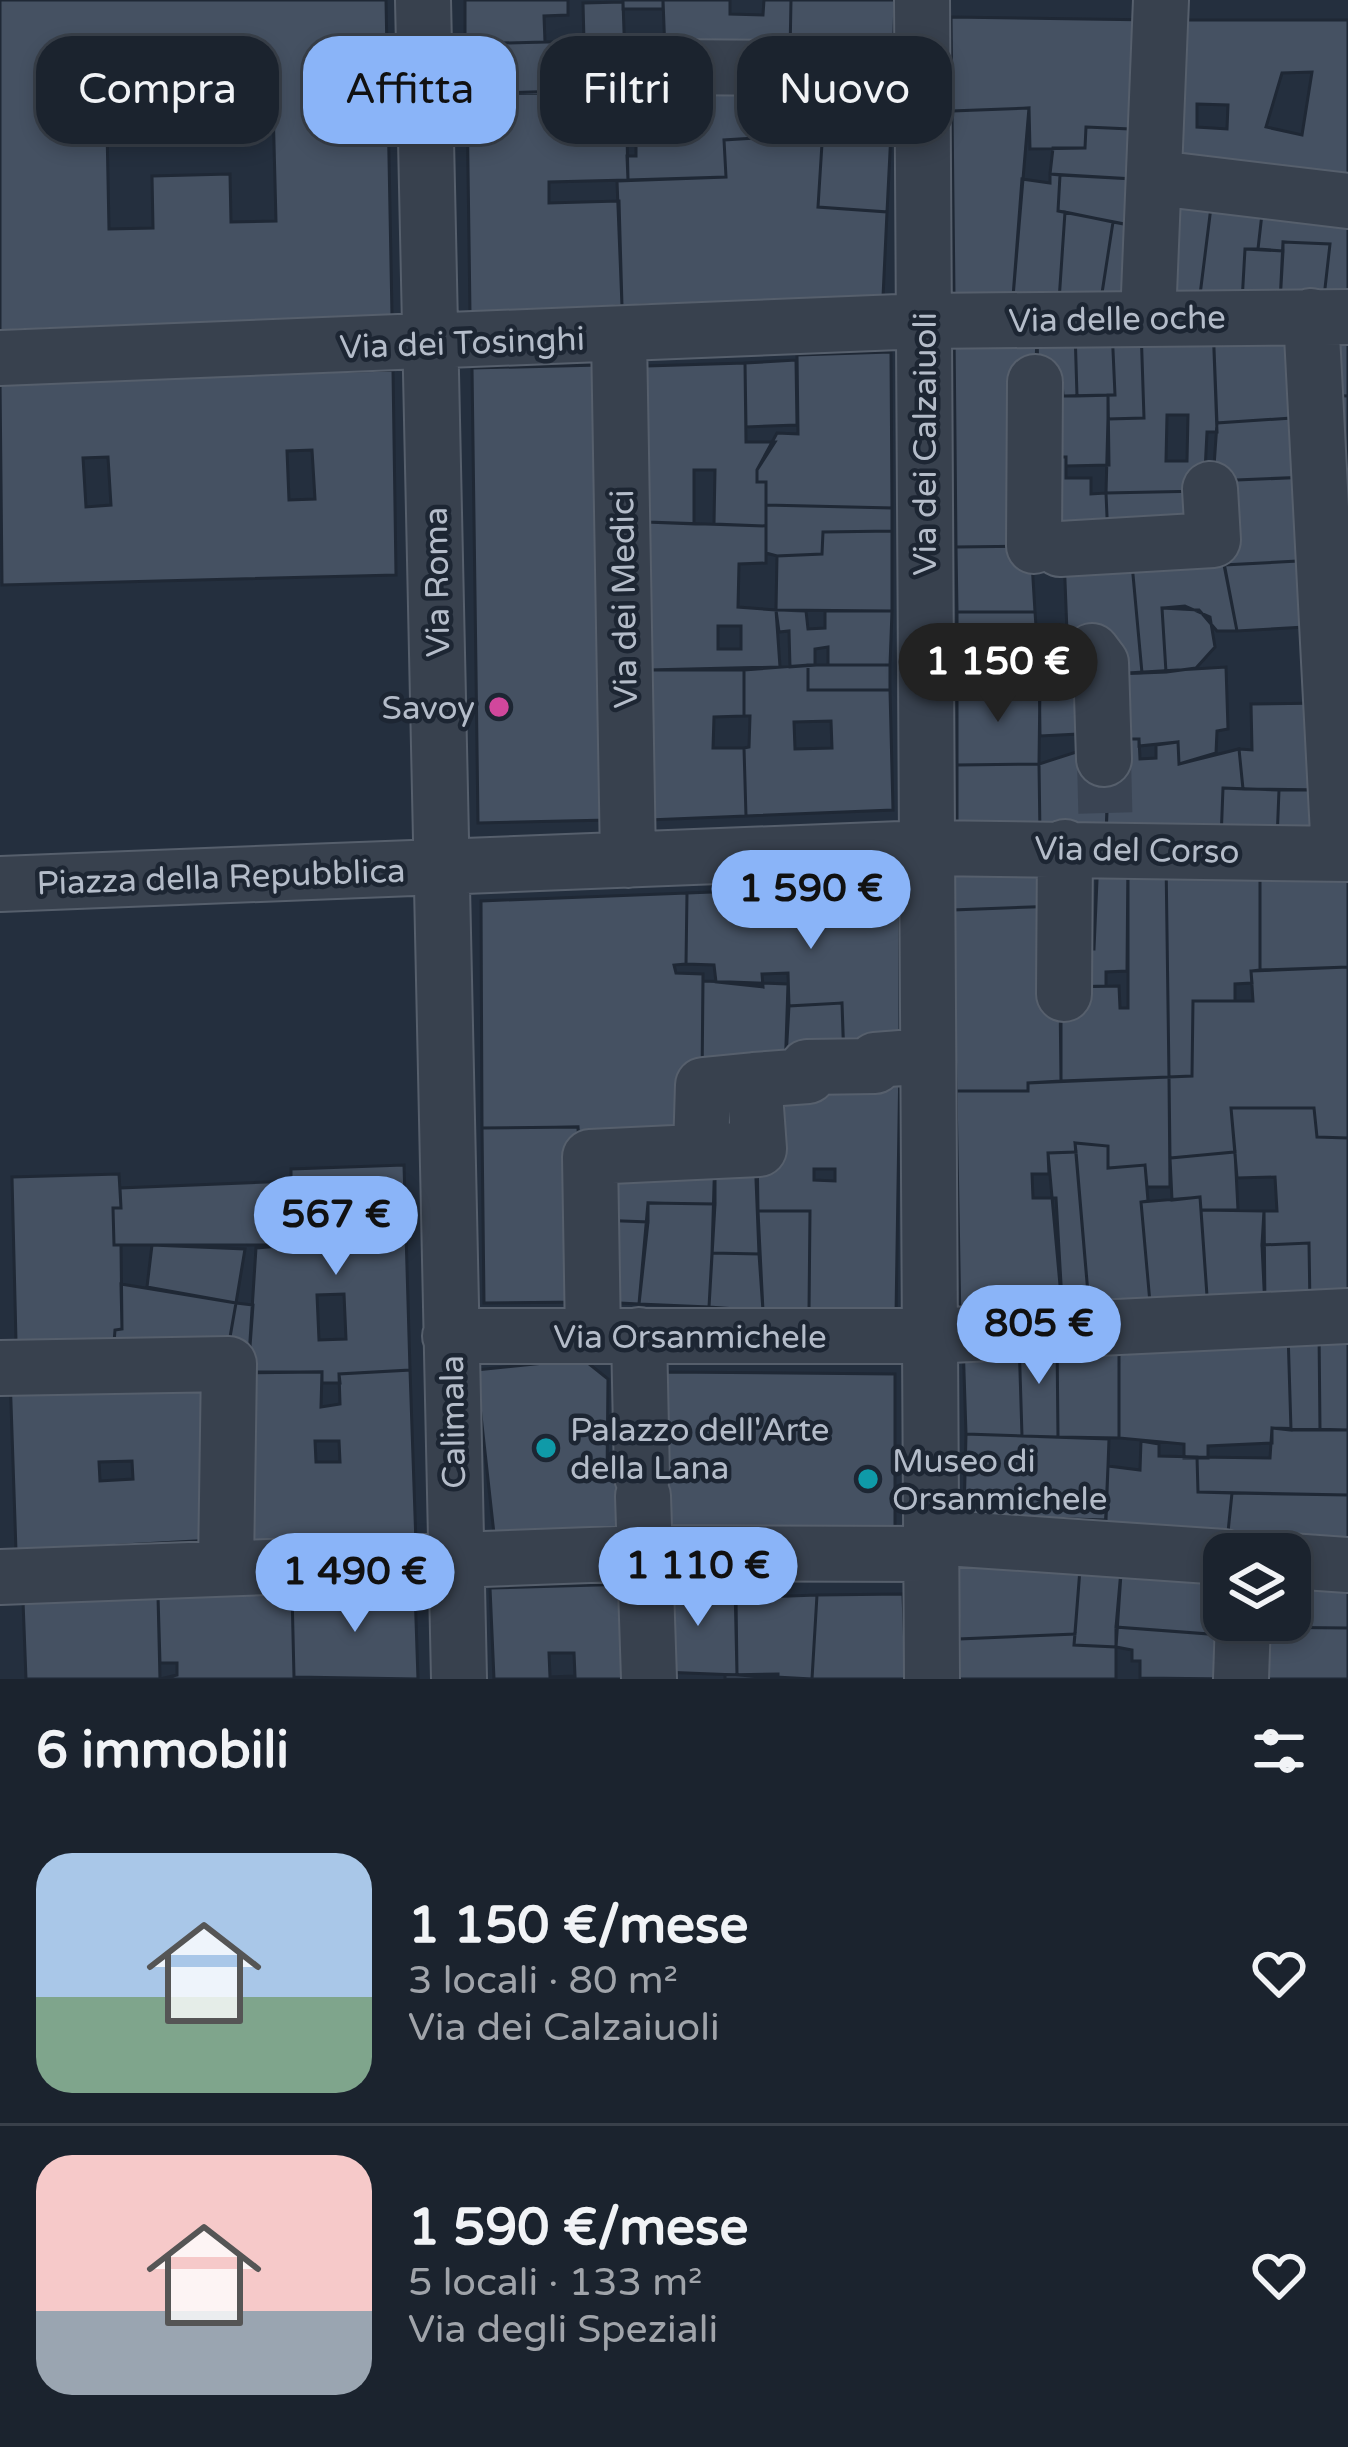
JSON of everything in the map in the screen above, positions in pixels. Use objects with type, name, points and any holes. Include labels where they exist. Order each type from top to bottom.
[{"type":"street","name":"Via Roma","points":[[423,0],[446,1164]]},
{"type":"street","name":"Via dei Calzaiuoli","points":[[922,0],[922,36]]},
{"type":"street","points":[[1148,318],[1161,0]]},
{"type":"street","name":"Via dei Calzaiuoli","points":[[922,144],[932,1679]]},
{"type":"street","points":[[1156,178],[1348,201]]},
{"type":"street","points":[[1329,316],[1343,854]]},
{"type":"street","name":"Via delle oche","points":[[924,321],[1034,344],[1148,318],[1329,316]]},
{"type":"street","name":"Via dei Tosinghi","points":[[0,358],[619,337],[924,321]]},
{"type":"street","name":"Via dei Medici","points":[[619,337],[628,860]]},
{"type":"street","points":[[1034,344],[1047,547],[1213,540],[1210,489]]},
{"type":"street","points":[[1092,651],[1101,663],[1104,759]]},
{"type":"street","points":[[1064,994],[1092,844]]},
{"type":"street","name":"Via del Corso","points":[[628,860],[1092,844],[1343,854]]},
{"type":"street","name":"Piazza della Repubblica","points":[[0,884],[628,860]]},
{"type":"street","points":[[649,1679],[643,1486],[590,1157],[701,1150],[703,1085],[808,1076],[807,1067],[875,1066],[875,1060],[927,1056]]},
{"type":"street","name":"Calimala","points":[[446,1164],[459,1679]]},
{"type":"street","name":"Via Orsanmichele","points":[[450,1336],[930,1336],[1348,1316]]},
{"type":"street","points":[[0,1368],[230,1364],[226,1567]]},
{"type":"street","points":[[0,1577],[931,1546],[1203,1556]]},
{"type":"street","points":[[1311,1562],[1348,1565]]},
{"type":"street","points":[[1241,1679],[1242,1641]]},
{"type":"building","points":[[0,0],[386,0],[387,36],[303,36],[303,144],[389,144],[392,316],[0,331]]},
{"type":"building","points":[[465,0],[568,0],[568,15],[544,16],[545,36],[540,36],[540,42],[516,43],[516,36],[465,36]]},
{"type":"building","points":[[623,0],[663,0],[663,9],[623,9]]},
{"type":"building","points":[[663,0],[730,0],[730,14],[763,15],[764,0],[791,0],[790,36],[737,36],[737,53],[713,52],[713,36],[664,36]]},
{"type":"building","points":[[791,0],[895,0],[894,36],[790,36]]},
{"type":"building","points":[[623,2],[624,36],[584,36],[583,3]]},
{"type":"building","points":[[951,17],[1154,20],[1152,130],[1086,127],[1085,148],[1030,149],[1029,108],[952,111]]},
{"type":"building","points":[[1167,20],[1348,20],[1348,190],[1164,166]],"holes":[[[1312,72],[1302,135],[1266,127],[1282,73]],[[1197,104],[1228,105],[1227,129],[1197,127]]]},
{"type":"building","points":[[540,42],[540,92],[516,92],[516,43]]},
{"type":"building","points":[[737,78],[737,139],[724,140],[726,177],[628,180],[627,156],[636,156],[636,144],[713,144],[713,79]]},
{"type":"building","points":[[516,93],[540,93],[540,144],[627,144],[628,180],[549,182],[549,203],[619,201],[622,306],[470,314],[468,144],[516,144]]},
{"type":"building","points":[[1029,108],[1013,297],[954,296],[952,111]]},
{"type":"building","points":[[1086,127],[1152,130],[1151,180],[1050,174],[1053,148],[1085,148]]},
{"type":"building","points":[[724,140],[822,144],[818,207],[887,212],[883,297],[622,306],[617,181],[726,177]]},
{"type":"building","points":[[822,144],[890,144],[887,212],[818,207]]},
{"type":"building","points":[[1050,174],[1060,175],[1058,211],[1065,212],[1059,301],[1013,297],[1022,179],[1050,183]]},
{"type":"building","points":[[1060,175],[1151,180],[1145,228],[1058,211]]},
{"type":"building","points":[[1163,185],[1213,191],[1199,303],[1165,304]]},
{"type":"building","points":[[1213,191],[1264,196],[1258,249],[1245,249],[1242,302],[1199,303]]},
{"type":"building","points":[[1264,196],[1348,208],[1348,306],[1323,306],[1330,244],[1283,242],[1283,251],[1258,249]]},
{"type":"building","points":[[1065,212],[1113,222],[1100,306],[1059,301]]},
{"type":"building","points":[[1113,222],[1145,228],[1136,309],[1100,306]]},
{"type":"building","points":[[1283,242],[1330,244],[1323,306],[1280,303]]},
{"type":"building","points":[[1245,249],[1283,251],[1280,303],[1242,302]]},
{"type":"building","points":[[1305,323],[1306,417],[1217,423],[1213,324]]},
{"type":"building","points":[[1317,323],[1348,324],[1348,396],[1320,395]]},
{"type":"building","points":[[1213,324],[1217,432],[1207,432],[1204,491],[1106,493],[1108,419],[1144,418],[1141,327]],"holes":[[[1167,415],[1188,415],[1187,461],[1166,461]]]},
{"type":"building","points":[[1141,327],[1144,418],[1108,419],[1108,395],[1115,395],[1112,328]]},
{"type":"building","points":[[1112,328],[1115,395],[1077,396],[1075,330]]},
{"type":"building","points":[[1075,330],[1077,396],[1063,396],[1062,382],[1038,382],[1037,332]]},
{"type":"building","points":[[954,332],[1037,332],[1031,546],[956,547]]},
{"type":"building","points":[[891,352],[892,508],[766,505],[766,482],[757,482],[757,470],[777,433],[798,434],[797,355]]},
{"type":"building","points":[[796,360],[797,425],[746,427],[745,363]]},
{"type":"building","points":[[745,363],[746,442],[775,442],[757,470],[757,482],[766,482],[766,526],[714,524],[715,470],[694,470],[694,524],[647,522],[646,366]]},
{"type":"building","points":[[601,365],[609,820],[478,823],[472,368]]},
{"type":"building","points":[[393,370],[396,575],[2,585],[0,380]],"holes":[[[312,450],[315,499],[289,500],[287,451]],[[108,457],[111,505],[86,507],[83,458]]]},
{"type":"building","points":[[1038,382],[1062,382],[1063,396],[1108,395],[1109,465],[1066,466],[1066,457],[1039,457]]},
{"type":"building","points":[[1320,395],[1348,396],[1348,467],[1323,466]]},
{"type":"building","points":[[1306,417],[1309,477],[1213,481],[1217,423]]},
{"type":"building","points":[[1039,457],[1066,457],[1066,478],[1091,478],[1091,494],[1106,493],[1108,540],[1040,541]]},
{"type":"building","points":[[1309,477],[1316,560],[1224,565],[1213,481]]},
{"type":"building","points":[[1204,491],[1205,537],[1108,540],[1106,493]]},
{"type":"building","points":[[766,505],[892,508],[892,531],[823,532],[822,554],[777,556],[766,553]]},
{"type":"building","points":[[647,522],[766,526],[766,563],[739,564],[738,607],[776,610],[780,667],[647,670]],"holes":[[[718,626],[741,626],[741,649],[718,649]]]},
{"type":"building","points":[[892,531],[892,611],[776,610],[777,556],[822,554],[823,532]]},
{"type":"building","points":[[1031,546],[1035,612],[957,612],[956,547]]},
{"type":"building","points":[[1221,547],[1237,631],[1217,631],[1199,610],[1162,608],[1166,672],[1142,673],[1131,553]]},
{"type":"building","points":[[1131,553],[1142,673],[1112,674],[1097,632],[1067,632],[1064,556]]},
{"type":"building","points":[[1316,560],[1323,626],[1237,631],[1224,565]]},
{"type":"building","points":[[1185,606],[1210,617],[1215,647],[1196,668],[1166,672],[1162,608]]},
{"type":"building","points":[[776,610],[806,611],[808,629],[825,628],[825,611],[892,611],[890,665],[828,665],[828,647],[815,649],[815,665],[790,667],[789,631],[779,632]]},
{"type":"building","points":[[957,612],[1035,612],[1040,684],[957,687]]},
{"type":"building","points":[[1088,653],[1098,733],[1040,736],[1039,658]]},
{"type":"building","points":[[808,665],[808,690],[890,690],[893,810],[746,816],[744,748],[749,747],[750,716],[744,716],[744,670]],"holes":[[[831,721],[832,748],[795,749],[794,722]]]},
{"type":"building","points":[[808,665],[890,665],[890,690],[808,690]]},
{"type":"building","points":[[1226,667],[1228,729],[1217,731],[1216,753],[1179,764],[1178,742],[1139,746],[1139,739],[1109,739],[1112,674]]},
{"type":"building","points":[[647,670],[744,670],[744,716],[714,717],[713,748],[744,748],[746,816],[648,820]]},
{"type":"building","points":[[1040,684],[1039,764],[957,765],[957,687]]},
{"type":"building","points":[[1327,703],[1328,790],[1243,789],[1239,749],[1252,750],[1251,704]]},
{"type":"building","points":[[1109,739],[1139,739],[1140,759],[1156,758],[1156,745],[1178,742],[1179,764],[1239,749],[1243,789],[1223,788],[1221,840],[1106,838]]},
{"type":"building","points":[[1098,745],[1109,759],[1106,838],[1040,835],[1039,764]]},
{"type":"building","points":[[1039,764],[1040,835],[957,834],[957,765]]},
{"type":"building","points":[[1223,788],[1279,790],[1277,841],[1221,840]]},
{"type":"building","points":[[1279,790],[1328,790],[1330,843],[1277,841]]},
{"type":"building","points":[[953,854],[1059,856],[1059,906],[953,910]]},
{"type":"building","points":[[1098,857],[1128,858],[1127,971],[1106,972],[1106,986],[1069,987],[1068,949],[1094,949]]},
{"type":"building","points":[[1128,858],[1166,859],[1169,1077],[1061,1081],[1061,999],[1069,987],[1119,986],[1120,1008],[1128,1008]]},
{"type":"building","points":[[1166,859],[1260,861],[1260,970],[1251,971],[1252,983],[1235,984],[1235,1001],[1193,1001],[1192,1076],[1169,1077]]},
{"type":"building","points":[[1260,861],[1348,862],[1348,967],[1260,970]]},
{"type":"building","points":[[900,885],[900,1054],[844,1059],[842,1003],[789,1006],[788,973],[762,974],[763,987],[716,982],[714,965],[686,964],[687,893]]},
{"type":"building","points":[[687,893],[686,964],[674,965],[676,973],[703,974],[702,1082],[686,1148],[580,1153],[578,1127],[482,1128],[481,901]]},
{"type":"building","points":[[1059,906],[1061,1081],[1028,1083],[1028,1091],[956,1091],[953,910]]},
{"type":"building","points":[[1348,967],[1348,1138],[1317,1137],[1314,1108],[1231,1108],[1235,1152],[1170,1158],[1169,1077],[1192,1076],[1193,1001],[1253,1001],[1251,971]]},
{"type":"building","points":[[703,981],[788,984],[785,1075],[702,1082]]},
{"type":"building","points":[[842,1003],[844,1064],[785,1075],[789,1006]]},
{"type":"building","points":[[900,1060],[896,1315],[809,1312],[810,1211],[758,1211],[756,1083]],"holes":[[[814,1169],[835,1169],[835,1181],[814,1180]]]},
{"type":"building","points":[[1169,1077],[1170,1187],[1147,1187],[1145,1165],[1108,1168],[1108,1146],[1075,1143],[1076,1152],[1048,1153],[1049,1174],[1032,1174],[1033,1198],[1056,1198],[1063,1318],[960,1324],[956,1091],[1028,1091],[1028,1083]]},
{"type":"building","points":[[1231,1108],[1314,1108],[1317,1137],[1348,1138],[1348,1304],[1310,1306],[1309,1243],[1262,1245],[1264,1211],[1277,1211],[1275,1177],[1237,1178]]},
{"type":"building","points":[[578,1127],[584,1302],[484,1303],[482,1128]]},
{"type":"building","points":[[1075,1143],[1108,1146],[1108,1168],[1145,1165],[1148,1201],[1141,1202],[1151,1314],[1090,1317]]},
{"type":"building","points":[[1076,1152],[1090,1317],[1063,1318],[1048,1153]]},
{"type":"building","points":[[1235,1152],[1238,1210],[1201,1210],[1200,1197],[1172,1200],[1170,1158]]},
{"type":"building","points":[[715,1153],[755,1154],[759,1254],[712,1253]]},
{"type":"building","points":[[715,1153],[715,1204],[648,1203],[648,1222],[597,1220],[595,1161]]},
{"type":"building","points":[[404,1165],[410,1370],[339,1374],[340,1383],[322,1383],[322,1372],[248,1372],[256,1248],[291,1245],[291,1169]],"holes":[[[344,1294],[346,1339],[319,1340],[317,1295]]]},
{"type":"building","points":[[119,1174],[121,1208],[113,1208],[114,1245],[121,1245],[122,1329],[115,1330],[114,1343],[16,1341],[12,1177]]},
{"type":"building","points":[[291,1181],[291,1245],[114,1245],[113,1208],[121,1208],[120,1188]]},
{"type":"building","points":[[1200,1197],[1208,1310],[1151,1314],[1141,1202]]},
{"type":"building","points":[[648,1203],[715,1204],[709,1307],[639,1304]]},
{"type":"building","points":[[1201,1210],[1264,1211],[1265,1308],[1208,1310]]},
{"type":"building","points":[[758,1211],[810,1211],[809,1312],[763,1311]]},
{"type":"building","points":[[597,1220],[648,1222],[639,1304],[600,1302]]},
{"type":"building","points":[[1309,1243],[1310,1306],[1265,1308],[1262,1245]]},
{"type":"building","points":[[152,1245],[245,1249],[236,1303],[147,1287]]},
{"type":"building","points":[[712,1253],[759,1254],[763,1311],[709,1307]]},
{"type":"building","points":[[121,1284],[236,1303],[226,1360],[114,1343],[115,1330],[122,1329]]},
{"type":"building","points":[[236,1303],[253,1305],[249,1360],[226,1360]]},
{"type":"building","points":[[1348,1328],[1348,1430],[1320,1430],[1319,1330]]},
{"type":"building","points":[[1319,1330],[1320,1430],[1291,1430],[1288,1332]]},
{"type":"building","points":[[1288,1332],[1291,1430],[1272,1428],[1272,1443],[1208,1446],[1208,1458],[1184,1458],[1184,1444],[1119,1438],[1119,1337]]},
{"type":"building","points":[[1119,1337],[1119,1438],[1058,1437],[1057,1339]]},
{"type":"building","points":[[1019,1339],[1022,1436],[966,1434],[963,1341]]},
{"type":"building","points":[[1019,1339],[1057,1339],[1058,1437],[1022,1436]]},
{"type":"building","name":"Palazzo dell'Arte della Lana","points":[[583,1359],[608,1379],[607,1480],[632,1480],[632,1535],[495,1543],[476,1370]]},
{"type":"building","points":[[410,1370],[416,1544],[245,1546],[243,1373],[322,1372],[321,1407],[340,1404],[339,1374]],"holes":[[[315,1441],[339,1441],[340,1462],[316,1462]]]},
{"type":"building","points":[[663,1372],[895,1374],[895,1535],[662,1533]]},
{"type":"building","points":[[210,1373],[213,1540],[16,1551],[10,1374]],"holes":[[[132,1461],[133,1479],[100,1481],[99,1462]]]},
{"type":"building","points":[[1272,1428],[1348,1430],[1348,1495],[1198,1492],[1197,1457],[1270,1458]]},
{"type":"building","points":[[966,1434],[1109,1439],[1106,1520],[964,1516]]},
{"type":"building","points":[[1141,1441],[1159,1444],[1159,1456],[1197,1457],[1198,1492],[1232,1493],[1228,1533],[1203,1533],[1203,1540],[1105,1533],[1108,1466],[1140,1470]]},
{"type":"building","points":[[1232,1493],[1348,1495],[1348,1557],[1311,1552],[1311,1533],[1228,1533]]},
{"type":"building","points":[[957,1548],[1081,1556],[1075,1634],[959,1639]]},
{"type":"building","points":[[1081,1556],[1122,1559],[1116,1647],[1074,1645]]},
{"type":"building","points":[[1122,1559],[1203,1565],[1203,1634],[1116,1627]]},
{"type":"building","points":[[1311,1568],[1348,1571],[1348,1628],[1311,1628]]},
{"type":"building","points":[[633,1584],[636,1679],[494,1679],[490,1588]],"holes":[[[549,1653],[574,1653],[575,1676],[550,1677]]]},
{"type":"building","points":[[735,1585],[737,1675],[662,1672],[657,1587]]},
{"type":"building","points":[[415,1590],[418,1679],[294,1677],[292,1592]]},
{"type":"building","points":[[292,1592],[294,1677],[300,1679],[160,1679],[177,1675],[177,1663],[160,1663],[158,1596]]},
{"type":"building","points":[[903,1594],[906,1679],[812,1679],[817,1595]]},
{"type":"building","points":[[817,1595],[812,1679],[737,1675],[736,1598]]},
{"type":"building","points":[[158,1596],[160,1679],[26,1679],[23,1601]]},
{"type":"building","points":[[1116,1627],[1203,1634],[1203,1641],[1235,1641],[1233,1679],[1140,1678],[1140,1661],[1132,1661],[1132,1650],[1116,1647]]},
{"type":"building","points":[[1311,1628],[1348,1628],[1348,1679],[1249,1679],[1250,1641],[1311,1641]]},
{"type":"building","points":[[1075,1634],[1074,1645],[1116,1647],[1116,1679],[959,1679],[959,1639]]},
{"type":"building","points":[[778,1674],[778,1679],[725,1679],[725,1675]]},
{"type":"tunnel","points":[[1104,759],[1106,838]]},
{"type":"place","name":"Savoy","points":[[499,707]]},
{"type":"place","name":"Palazzo dell'Arte della Lana","points":[[546,1448]]},
{"type":"place","name":"Museo di Orsanmichele","points":[[868,1479]]}]
